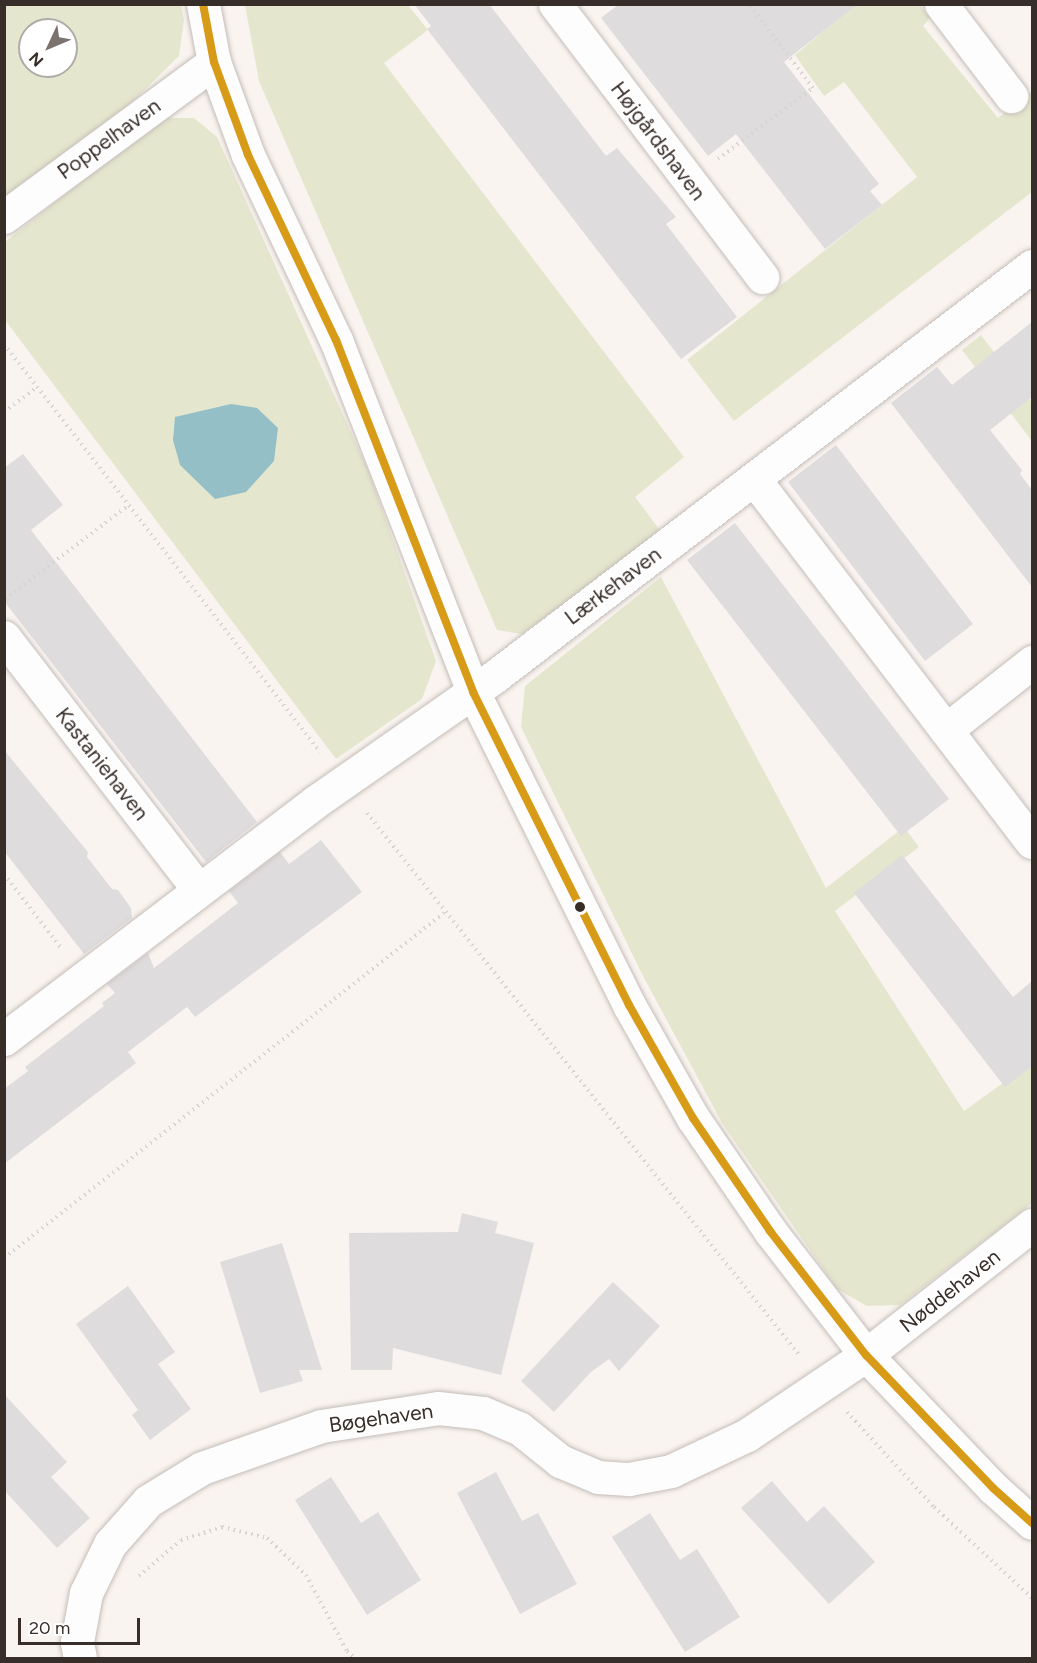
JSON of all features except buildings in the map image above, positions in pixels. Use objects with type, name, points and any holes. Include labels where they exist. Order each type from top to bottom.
[{"type":"street","points":[[203,4],[214,62],[248,155],[336,340],[473,692],[629,1005],[693,1118],[770,1231],[866,1355],[993,1488],[1032,1523]]},
{"type":"street","name":"Højgårdshaven","points":[[555,4],[762,278]]},
{"type":"street","points":[[941,4],[1011,96]]},
{"type":"street","name":"Poppelhaven","points":[[4,217],[214,62]]},
{"type":"street","name":"Lærkehaven","points":[[473,692],[1032,266]]},
{"type":"street","points":[[753,479],[1032,842]]},
{"type":"street","name":"Kastaniehaven","points":[[4,637],[199,890]]},
{"type":"street","points":[[946,730],[1032,662]]},
{"type":"street","points":[[4,1039],[343,781],[473,692]]},
{"type":"street","name":"Nøddehaven","points":[[866,1355],[1032,1226]]},
{"type":"street","name":"Bøgehaven","points":[[80,1659],[77,1642],[86,1593],[110,1544],[148,1501],[202,1467],[321,1426],[438,1408],[483,1413],[519,1428],[560,1461],[598,1477],[629,1479],[671,1471],[747,1435],[866,1355]]},
{"type":"path","points":[[689,182],[813,87],[748,4]]},
{"type":"path","points":[[4,344],[444,913],[822,1383],[934,1507],[1032,1598]]},
{"type":"path","points":[[4,412],[37,387]]},
{"type":"path","points":[[4,599],[129,505]]},
{"type":"path","points":[[4,874],[84,978]]},
{"type":"path","points":[[4,1258],[444,913]]},
{"type":"path","points":[[132,1586],[146,1567],[181,1540],[222,1527],[267,1538],[306,1575],[347,1651],[355,1659]]},
{"type":"green space","points":[[5,5],[181,5],[184,20],[179,56],[129,105],[5,196]]},
{"type":"green space","points":[[245,5],[408,5],[428,30],[384,63],[684,457],[635,497],[662,533],[522,634],[497,630],[259,81]]},
{"type":"green space","points":[[855,5],[920,5],[930,18],[923,26],[998,118],[1032,91],[1032,192],[734,421],[687,360],[917,177],[844,82],[824,96],[795,55]]},
{"type":"green space","points":[[161,118],[194,118],[217,137],[369,472],[436,661],[422,699],[336,759],[5,320],[5,242]]},
{"type":"green space","points":[[981,335],[1032,402],[1032,441],[962,350]]},
{"type":"green space","points":[[661,577],[826,888],[904,827],[919,847],[835,911],[964,1111],[1032,1062],[1032,1203],[900,1305],[867,1306],[837,1289],[722,1123],[644,978],[521,727],[525,686]]},
{"type":"water","points":[[231,404],[257,408],[278,428],[274,461],[246,492],[215,499],[180,465],[173,440],[175,417]]},
{"type":"transit line","points":[[203,4],[214,62],[248,155],[336,340],[473,692],[629,1005],[693,1118],[770,1231],[866,1355],[993,1488],[1032,1523]]}]
